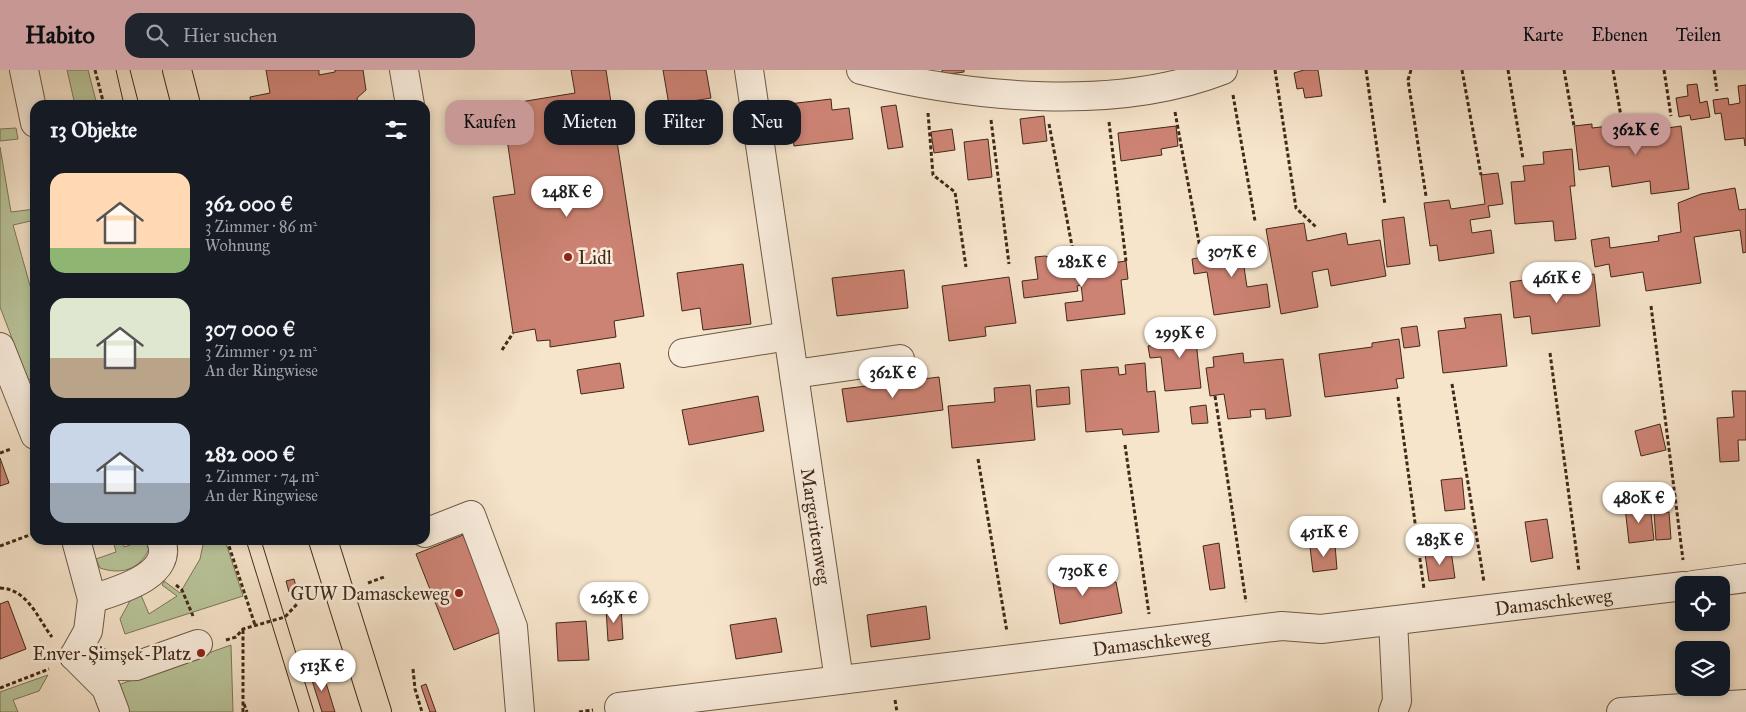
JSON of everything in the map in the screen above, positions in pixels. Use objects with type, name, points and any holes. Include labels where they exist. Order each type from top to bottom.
[{"type":"main road","points":[[177,70],[185,100]]},
{"type":"main road","points":[[325,545],[377,712]]},
{"type":"street","points":[[24,70],[30,100]]},
{"type":"street","points":[[404,70],[409,100]]},
{"type":"street","name":"Margeritenweg","points":[[749,70],[839,680]]},
{"type":"street","points":[[861,70],[988,92],[1043,96],[1124,93],[1204,78],[1228,79]]},
{"type":"street","points":[[683,353],[788,336]]},
{"type":"street","points":[[0,347],[30,422]]},
{"type":"street","points":[[794,374],[900,359]]},
{"type":"street","points":[[430,531],[472,515],[513,627],[520,712]]},
{"type":"street","points":[[64,647],[88,631],[92,599],[77,545]]},
{"type":"street","points":[[92,599],[144,580],[162,555],[161,545]]},
{"type":"street","name":"Damaschkeweg","points":[[1730,578],[1746,578]]},
{"type":"street","name":"Damaschkeweg","points":[[619,707],[1282,626],[1321,629],[1489,610],[1583,598],[1675,581]]},
{"type":"street","points":[[1393,621],[1397,701],[1394,712]]},
{"type":"street","points":[[64,647],[116,666],[136,666],[196,632]]},
{"type":"street","points":[[64,647],[106,688],[115,712]]},
{"type":"street","points":[[1621,712],[1746,704]]},
{"type":"path","points":[[96,70],[103,100]]},
{"type":"path","points":[[1275,70],[1296,208],[1316,227]]},
{"type":"path","points":[[1366,70],[1385,205]]},
{"type":"path","points":[[1411,70],[1408,80],[1426,196]]},
{"type":"path","points":[[1462,70],[1481,175]]},
{"type":"path","points":[[1508,70],[1523,159]]},
{"type":"path","points":[[1564,70],[1574,126]]},
{"type":"path","points":[[1613,70],[1622,128]]},
{"type":"path","points":[[1664,70],[1672,116]]},
{"type":"path","points":[[1714,70],[1717,90]]},
{"type":"path","points":[[1228,79],[1255,221]]},
{"type":"path","points":[[925,82],[933,175],[954,192],[966,267]]},
{"type":"path","points":[[1170,84],[1200,248]]},
{"type":"path","points":[[988,92],[1008,264]]},
{"type":"path","points":[[1105,94],[1126,261]]},
{"type":"path","points":[[1043,96],[1075,262]]},
{"type":"path","points":[[1651,306],[1687,576]]},
{"type":"path","points":[[502,350],[513,333]]},
{"type":"path","points":[[1550,353],[1583,598]]},
{"type":"path","points":[[1452,384],[1489,610]]},
{"type":"path","points":[[1215,396],[1250,630]]},
{"type":"path","points":[[1398,397],[1428,617]]},
{"type":"path","points":[[1125,444],[1153,642]]},
{"type":"path","points":[[978,458],[1012,660]]},
{"type":"path","points":[[0,546],[30,535]]},
{"type":"path","points":[[229,545],[255,625]]},
{"type":"path","points":[[153,569],[182,590],[196,632]]},
{"type":"path","points":[[368,582],[384,577]]},
{"type":"path","points":[[0,588],[22,597],[35,609],[64,647],[50,669],[0,688]]},
{"type":"path","points":[[236,637],[243,629],[285,617],[298,603]]},
{"type":"path","points":[[243,629],[243,712]]},
{"type":"path","points":[[413,669],[415,689],[422,712]]},
{"type":"path","points":[[243,702],[247,712]]},
{"type":"green space","points":[[67,70],[88,70],[96,100],[74,100]]},
{"type":"green space","points":[[16,128],[18,139],[0,141],[0,129]]},
{"type":"green space","points":[[0,147],[11,212],[30,210],[30,221],[13,225],[30,285],[30,379],[28,380],[0,307]]},
{"type":"green space","points":[[114,545],[123,545],[124,547],[147,545],[149,549],[140,562],[129,569],[115,571],[100,568],[96,559],[116,552]]},
{"type":"green space","points":[[203,545],[227,545],[243,596],[125,634],[120,619],[131,599],[141,595],[149,614],[177,596],[162,585],[164,581],[180,593],[200,559]]},
{"type":"green space","points":[[231,645],[233,712],[127,712],[118,685]]},
{"type":"green space","points":[[48,675],[39,691],[13,700],[18,712],[0,712],[0,692]]},
{"type":"building","points":[[266,70],[319,70],[319,75],[335,72],[335,70],[363,70],[366,90],[357,98],[357,100],[250,100],[250,97],[270,93]]},
{"type":"building","name":"Lidl","points":[[571,70],[606,70],[611,100],[544,100],[544,145],[618,145],[644,316],[614,321],[616,337],[550,347],[550,340],[537,341],[535,329],[513,333],[493,197],[515,194],[508,145],[534,145],[534,100],[532,100],[575,93]]},
{"type":"building","points":[[663,70],[706,70],[711,98],[668,100]]},
{"type":"building","points":[[942,70],[964,70],[964,72],[942,75]]},
{"type":"building","points":[[1304,70],[1318,70],[1322,96],[1305,98],[1303,88],[1297,89],[1294,73]]},
{"type":"building","points":[[1697,84],[1700,103],[1707,101],[1710,117],[1691,120],[1690,115],[1679,117],[1676,98],[1688,96],[1687,85]]},
{"type":"building","points":[[1746,85],[1745,146],[1744,138],[1725,140],[1721,113],[1715,114],[1713,100],[1728,98],[1729,105],[1740,103],[1738,86]]},
{"type":"building","points":[[831,99],[832,110],[849,108],[853,139],[794,146],[801,145],[801,103]]},
{"type":"building","points":[[896,105],[903,147],[888,149],[881,107]]},
{"type":"building","points":[[1044,116],[1047,141],[1023,144],[1020,119]]},
{"type":"building","points":[[1659,116],[1661,129],[1681,126],[1689,189],[1651,194],[1650,181],[1612,187],[1609,166],[1579,170],[1574,126],[1592,124],[1592,128],[1610,126],[1611,140],[1644,135],[1641,119]]},
{"type":"building","points":[[1176,126],[1178,146],[1161,149],[1162,155],[1121,161],[1118,133]]},
{"type":"building","points":[[952,129],[955,150],[934,153],[931,132]]},
{"type":"building","points":[[988,139],[992,177],[968,180],[964,142]]},
{"type":"building","points":[[1572,149],[1575,186],[1570,186],[1576,239],[1555,241],[1553,221],[1515,224],[1511,182],[1525,181],[1523,166],[1544,164],[1543,152]]},
{"type":"building","points":[[1498,173],[1503,204],[1488,206],[1490,217],[1470,220],[1472,233],[1491,230],[1494,253],[1439,261],[1437,245],[1430,246],[1424,203],[1449,200],[1451,209],[1485,204],[1481,175]]},
{"type":"building","points":[[1735,188],[1739,210],[1746,209],[1746,252],[1743,253],[1740,230],[1694,237],[1701,283],[1646,291],[1643,272],[1611,277],[1609,264],[1595,267],[1591,240],[1609,237],[1610,248],[1659,241],[1658,236],[1681,232],[1678,203],[1701,194]]},
{"type":"building","points":[[1404,217],[1410,264],[1387,267],[1382,220]]},
{"type":"building","points":[[1304,223],[1307,241],[1346,233],[1348,245],[1380,240],[1386,276],[1331,286],[1328,269],[1312,272],[1318,307],[1281,314],[1266,229]]},
{"type":"building","points":[[1254,241],[1257,265],[1244,267],[1247,287],[1267,284],[1270,307],[1214,315],[1207,272],[1194,274],[1192,259],[1208,256],[1207,248]]},
{"type":"building","points":[[1045,256],[1056,259],[1058,277],[1098,269],[1098,265],[1126,261],[1128,279],[1121,280],[1125,314],[1067,321],[1065,303],[1083,301],[1081,285],[1077,286],[1078,291],[1024,298],[1022,281],[1038,279],[1035,257]]},
{"type":"building","points":[[743,264],[751,324],[703,330],[700,308],[682,311],[677,273]]},
{"type":"building","points":[[904,270],[908,308],[837,316],[832,278]]},
{"type":"building","points":[[1594,274],[1600,326],[1532,334],[1530,316],[1514,318],[1510,282],[1531,279],[1532,287],[1564,284],[1563,278]]},
{"type":"building","points":[[1009,277],[1016,323],[985,327],[986,336],[949,341],[942,286]]},
{"type":"building","points":[[1501,314],[1507,366],[1443,373],[1438,331],[1466,328],[1464,318]]},
{"type":"building","points":[[1194,322],[1201,388],[1165,391],[1161,357],[1150,358],[1148,346],[1174,343],[1172,324]]},
{"type":"building","points":[[1417,326],[1420,346],[1404,348],[1401,328]]},
{"type":"building","points":[[1399,339],[1404,378],[1396,379],[1398,388],[1325,397],[1319,354],[1372,347],[1372,343]]},
{"type":"building","points":[[1243,353],[1244,363],[1283,359],[1291,416],[1266,419],[1265,409],[1250,410],[1251,417],[1228,419],[1224,394],[1210,396],[1206,368],[1214,367],[1213,357]]},
{"type":"building","points":[[620,363],[624,388],[581,394],[577,370]]},
{"type":"building","points":[[1145,363],[1147,392],[1155,391],[1159,432],[1123,435],[1122,429],[1086,432],[1081,370],[1118,367],[1119,375],[1126,374],[1125,365]]},
{"type":"building","points":[[939,377],[943,410],[847,422],[842,389]]},
{"type":"building","points":[[1030,385],[1035,440],[952,448],[948,406],[995,402],[994,388]]},
{"type":"building","points":[[1069,387],[1070,404],[1037,407],[1036,390]]},
{"type":"building","points":[[1732,391],[1746,391],[1746,440],[1738,440],[1739,461],[1720,462],[1717,418],[1734,417]]},
{"type":"building","points":[[758,396],[764,431],[689,445],[682,410]]},
{"type":"building","points":[[1206,405],[1208,423],[1192,424],[1190,407]]},
{"type":"building","points":[[1660,424],[1666,450],[1641,456],[1635,431]]},
{"type":"building","points":[[0,458],[9,483],[0,486]]},
{"type":"building","points":[[1462,478],[1465,509],[1445,511],[1441,480]]},
{"type":"building","points":[[1650,505],[1654,540],[1629,543],[1625,507]]},
{"type":"building","points":[[1669,512],[1671,539],[1656,540],[1654,513]]},
{"type":"building","points":[[1547,519],[1553,558],[1531,562],[1525,522]]},
{"type":"building","name":"GUW Damasckeweg","points":[[463,535],[501,632],[454,650],[416,554]]},
{"type":"building","points":[[1219,543],[1225,588],[1210,590],[1203,546]]},
{"type":"building","points":[[1335,545],[1337,569],[1313,572],[1310,547]]},
{"type":"building","points":[[1451,551],[1455,578],[1429,581],[1425,554]]},
{"type":"building","points":[[1080,567],[1083,587],[1116,582],[1122,613],[1060,624],[1051,572]]},
{"type":"building","points":[[294,579],[297,590],[289,592],[286,581]]},
{"type":"building","points":[[8,601],[26,649],[0,659],[0,604]]},
{"type":"building","points":[[926,606],[930,639],[871,647],[867,615]]},
{"type":"building","points":[[621,607],[623,639],[608,641],[606,608]]},
{"type":"building","points":[[776,618],[782,652],[736,659],[730,625]]},
{"type":"building","points":[[586,621],[589,660],[558,661],[556,623]]},
{"type":"building","points":[[322,670],[335,712],[322,712],[310,674]]},
{"type":"building","points":[[426,684],[436,712],[430,712],[421,686]]},
{"type":"tram line","points":[[116,70],[123,100]]},
{"type":"tram line","points":[[130,70],[138,100]]},
{"type":"tram line","points":[[248,545],[299,712]]},
{"type":"tram line","points":[[263,545],[314,712]]},
{"type":"place","name":"Lidl","points":[[568,257]]},
{"type":"place","name":"GUW Damasckeweg","points":[[459,593]]},
{"type":"place","name":"Enver-Şimşek-Platz","points":[[201,653]]}]
